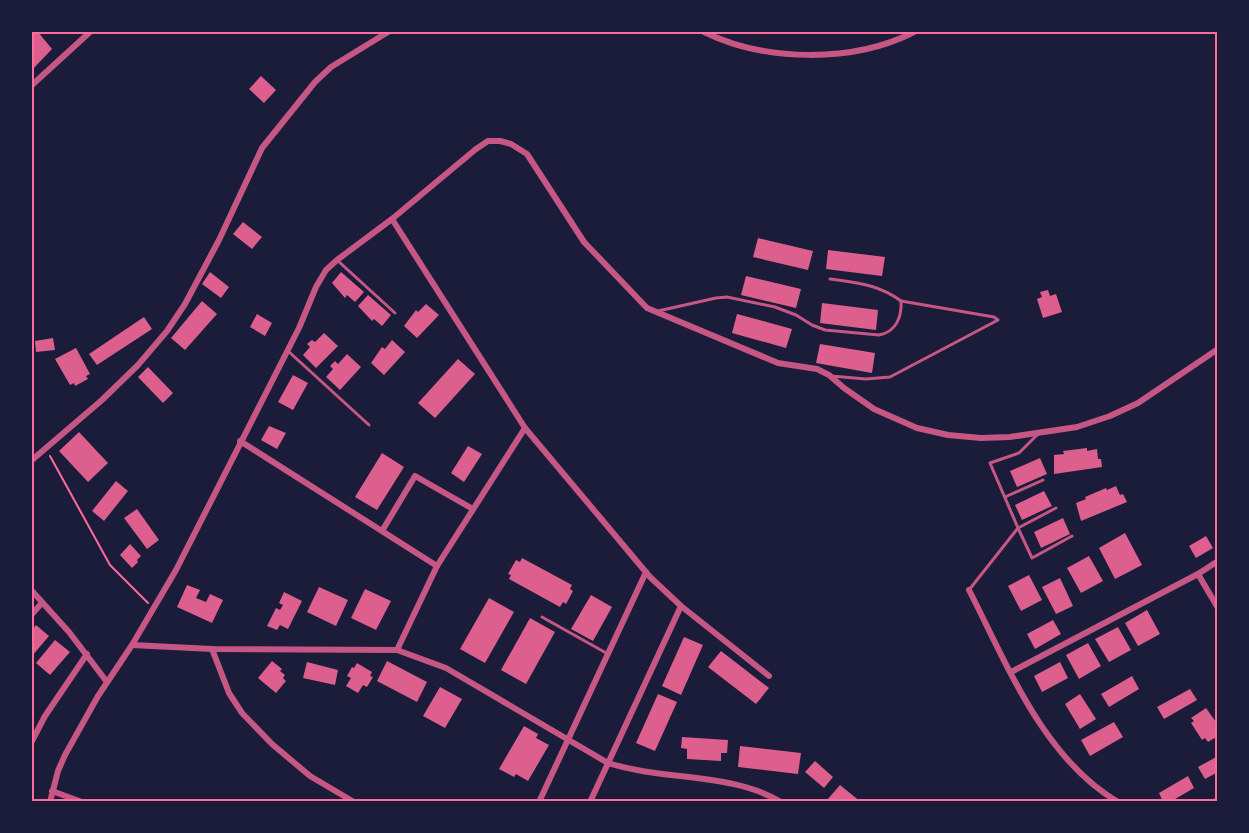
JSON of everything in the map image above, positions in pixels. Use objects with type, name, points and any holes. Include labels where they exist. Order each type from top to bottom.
[{"type":"street","points":[[32,85],[90,32]]},
{"type":"street","points":[[32,460],[138,365],[167,331],[185,304],[219,240],[262,148],[315,82],[331,67],[388,32]]},
{"type":"street","points":[[704,32],[725,40],[766,50],[819,55],[872,48],[914,32]]},
{"type":"street","points":[[50,801],[65,755],[176,570],[288,351],[316,287],[326,270],[488,141],[511,144],[527,154],[584,242],[647,308],[778,363],[817,369],[829,375],[874,409],[917,428],[948,435],[981,438],[1038,434],[1077,428],[1138,403],[1218,349]]},
{"type":"street","points":[[392,219],[525,428],[646,572],[681,606],[769,676]]},
{"type":"street","points":[[397,650],[437,566],[525,428]]},
{"type":"street","points":[[240,441],[437,566]]},
{"type":"street","points":[[382,531],[415,476],[473,509]]},
{"type":"street","points":[[1011,672],[1198,574],[1218,561]]},
{"type":"street","points":[[539,801],[646,572]]},
{"type":"street","points":[[1198,574],[1218,608]]},
{"type":"street","points":[[969,590],[1011,672],[1051,740],[1090,782],[1118,801]]},
{"type":"street","points":[[32,591],[41,604],[69,632],[107,682]]},
{"type":"street","points":[[32,614],[41,604]]},
{"type":"street","points":[[590,801],[681,606]]},
{"type":"street","points":[[132,645],[212,649],[397,650],[446,668],[608,763],[629,769],[752,787],[781,801]]},
{"type":"street","points":[[212,649],[228,693],[243,713],[272,744],[310,776],[354,801]]},
{"type":"street","points":[[32,741],[45,716],[87,654]]},
{"type":"street","points":[[52,791],[82,801]]},
{"type":"lane","points":[[337,260],[395,313]]},
{"type":"lane","points":[[829,375],[866,379],[890,377],[998,320],[994,317],[901,301],[875,286],[830,279]]},
{"type":"lane","points":[[655,312],[727,297],[775,307],[825,330],[879,336],[888,334],[894,328],[899,319],[901,301]]},
{"type":"lane","points":[[288,351],[369,425]]},
{"type":"lane","points":[[1038,434],[1019,453],[990,463],[1032,558],[1072,536]]},
{"type":"lane","points":[[1005,497],[1043,480]]},
{"type":"lane","points":[[969,590],[1018,528],[1056,508]]},
{"type":"lane","points":[[542,618],[608,654]]},
{"type":"path","points":[[45,448],[110,565],[154,609]]},
{"type":"building","points":[[32,32],[38,32],[52,49],[32,70]]},
{"type":"building","points":[[261,76],[276,90],[264,103],[249,89]]},
{"type":"building","points":[[243,222],[262,237],[252,249],[233,234]]},
{"type":"building","points":[[758,238],[813,251],[808,270],[753,257]]},
{"type":"building","points":[[828,250],[885,257],[882,276],[826,269]]},
{"type":"building","points":[[210,272],[229,287],[221,298],[202,284]]},
{"type":"building","points":[[341,272],[364,292],[355,302],[347,295],[345,298],[332,283]]},
{"type":"building","points":[[746,276],[801,289],[796,308],[741,295]]},
{"type":"building","points":[[1048,290],[1050,296],[1056,294],[1062,312],[1043,318],[1037,299],[1042,297],[1040,292]]},
{"type":"building","points":[[368,295],[391,315],[382,326],[374,319],[372,321],[358,306]]},
{"type":"building","points":[[202,301],[217,314],[185,350],[171,338]]},
{"type":"building","points":[[822,303],[878,310],[876,330],[820,323]]},
{"type":"building","points":[[426,304],[439,315],[417,338],[404,326],[416,310],[418,312]]},
{"type":"building","points":[[257,314],[272,323],[265,336],[250,327]]},
{"type":"building","points":[[737,314],[792,329],[786,348],[732,333]]},
{"type":"building","points":[[144,317],[152,329],[97,365],[89,354]]},
{"type":"building","points":[[324,333],[338,346],[316,368],[303,355],[310,347],[307,344],[312,340],[315,342]]},
{"type":"building","points":[[53,338],[55,350],[36,352],[35,341]]},
{"type":"building","points":[[392,340],[405,352],[384,375],[371,363],[382,347],[385,349]]},
{"type":"building","points":[[820,344],[875,353],[872,373],[816,363]]},
{"type":"building","points":[[76,348],[90,374],[86,376],[88,379],[75,386],[74,383],[70,385],[55,359]]},
{"type":"building","points":[[347,354],[361,367],[340,390],[326,377],[333,369],[330,366],[335,361],[338,364]]},
{"type":"building","points":[[458,359],[475,374],[435,418],[418,403]]},
{"type":"building","points":[[148,367],[173,393],[163,403],[138,377]]},
{"type":"building","points":[[293,375],[308,383],[293,410],[278,402]]},
{"type":"building","points":[[269,426],[286,433],[277,449],[261,440]]},
{"type":"building","points":[[79,432],[108,463],[88,482],[59,451]]},
{"type":"building","points":[[468,446],[482,454],[464,482],[451,473]]},
{"type":"building","points":[[1087,448],[1087,451],[1097,449],[1102,467],[1054,474],[1054,455],[1064,454],[1063,451]]},
{"type":"building","points":[[382,453],[404,467],[377,510],[355,497]]},
{"type":"building","points":[[1040,458],[1047,474],[1017,487],[1010,471]]},
{"type":"building","points":[[116,481],[128,491],[104,521],[92,511]]},
{"type":"building","points":[[1116,486],[1120,495],[1123,494],[1127,502],[1081,521],[1076,503],[1106,488],[1107,490]]},
{"type":"building","points":[[1044,491],[1052,506],[1022,520],[1015,505]]},
{"type":"building","points":[[137,509],[159,540],[147,549],[124,518]]},
{"type":"building","points":[[1063,518],[1070,534],[1041,548],[1034,532]]},
{"type":"building","points":[[1125,533],[1142,565],[1115,579],[1099,548]]},
{"type":"building","points":[[1206,536],[1213,548],[1196,558],[1189,546]]},
{"type":"building","points":[[130,544],[141,556],[132,568],[120,555]]},
{"type":"building","points":[[1089,556],[1103,581],[1081,593],[1067,568]]},
{"type":"building","points":[[522,558],[572,585],[570,589],[573,591],[566,604],[563,602],[560,607],[509,579],[511,575],[508,574],[516,560],[520,562]]},
{"type":"building","points":[[1029,575],[1042,600],[1021,611],[1008,586]]},
{"type":"building","points":[[1060,578],[1073,606],[1056,614],[1042,587]]},
{"type":"building","points":[[187,585],[200,590],[196,598],[206,602],[210,594],[223,600],[212,623],[177,607]]},
{"type":"building","points":[[319,587],[348,600],[336,626],[307,612]]},
{"type":"building","points":[[365,589],[391,601],[376,630],[351,618]]},
{"type":"building","points":[[284,592],[302,601],[288,629],[280,625],[277,630],[267,626],[276,608],[280,610],[283,605],[279,603]]},
{"type":"building","points":[[591,595],[612,607],[593,641],[571,629]]},
{"type":"building","points":[[489,598],[514,612],[485,663],[460,649]]},
{"type":"building","points":[[1147,610],[1160,634],[1138,646],[1125,623]]},
{"type":"building","points":[[530,618],[555,632],[526,684],[501,670]]},
{"type":"building","points":[[1053,620],[1061,634],[1035,649],[1027,634]]},
{"type":"building","points":[[36,625],[49,636],[32,656],[32,630]]},
{"type":"building","points":[[1118,627],[1131,650],[1109,662],[1095,639]]},
{"type":"building","points":[[684,637],[703,645],[681,695],[662,686]]},
{"type":"building","points":[[55,640],[70,652],[50,675],[36,663]]},
{"type":"building","points":[[1088,643],[1101,666],[1079,679],[1066,655]]},
{"type":"building","points":[[721,651],[769,688],[756,704],[708,667]]},
{"type":"building","points":[[272,661],[282,669],[280,671],[285,675],[283,678],[286,681],[276,693],[258,678]]},
{"type":"building","points":[[387,661],[427,682],[417,702],[377,681]]},
{"type":"building","points":[[307,662],[338,670],[335,685],[303,678]]},
{"type":"building","points":[[1060,662],[1068,678],[1042,692],[1034,676]]},
{"type":"building","points":[[357,663],[372,672],[370,676],[373,677],[367,687],[363,685],[358,693],[346,686],[351,678],[347,676]]},
{"type":"building","points":[[1132,676],[1139,689],[1109,707],[1101,694]]},
{"type":"building","points":[[440,687],[462,699],[445,728],[423,716]]},
{"type":"building","points":[[1190,689],[1197,700],[1164,719],[1157,707]]},
{"type":"building","points":[[658,694],[677,702],[655,751],[636,743]]},
{"type":"building","points":[[1080,694],[1096,719],[1080,729],[1065,704]]},
{"type":"building","points":[[1206,708],[1218,725],[1218,736],[1208,742],[1205,738],[1202,740],[1191,723],[1194,721],[1191,718]]},
{"type":"building","points":[[1114,722],[1123,737],[1090,756],[1081,740]]},
{"type":"building","points":[[524,726],[538,734],[536,738],[549,745],[528,781],[516,774],[514,777],[499,769]]},
{"type":"building","points":[[682,737],[728,740],[727,753],[721,753],[721,761],[687,759],[687,749],[681,748]]},
{"type":"building","points":[[740,746],[801,753],[798,774],[738,767]]},
{"type":"building","points":[[1218,756],[1218,772],[1205,779],[1198,767]]},
{"type":"building","points":[[815,761],[833,777],[824,788],[805,772]]},
{"type":"building","points":[[1188,776],[1194,788],[1170,802],[1163,802],[1159,793]]},
{"type":"building","points":[[840,785],[861,802],[829,802],[827,800]]}]
